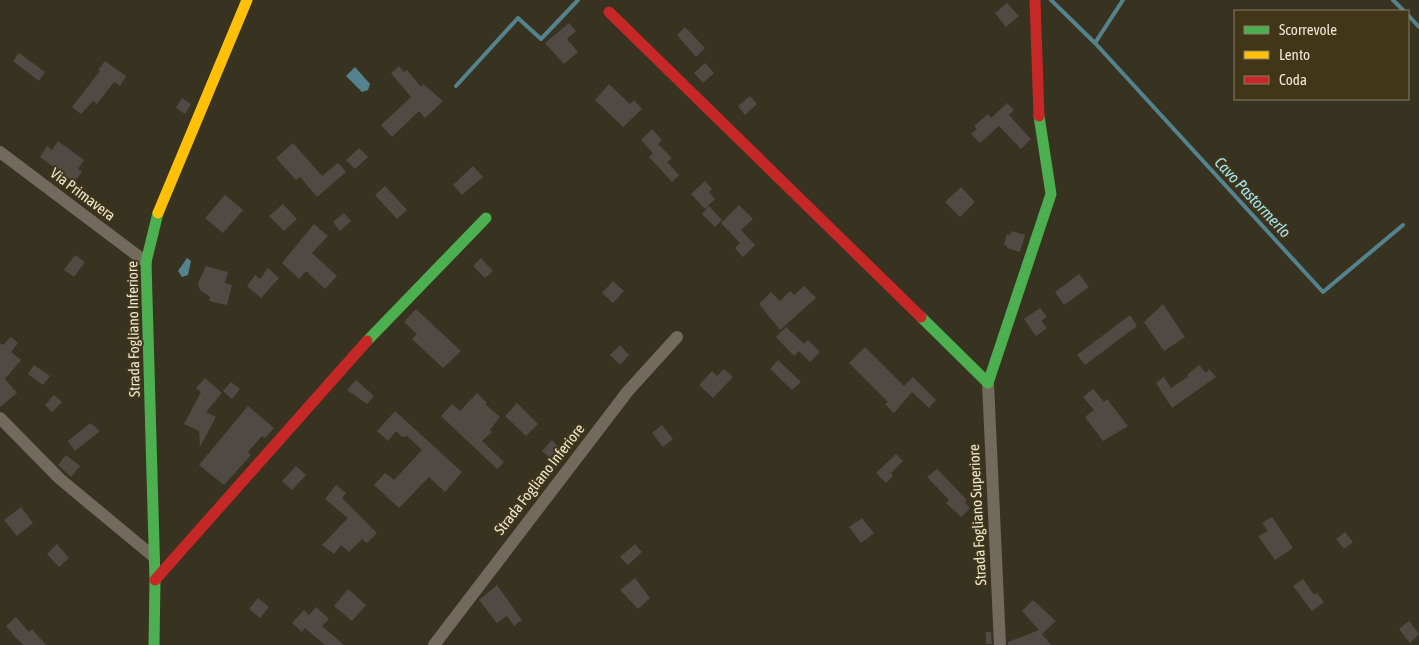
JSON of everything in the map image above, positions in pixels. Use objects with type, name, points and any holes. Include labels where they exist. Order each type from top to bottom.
[{"type":"street","name":"Strada Fogliano Inferiore","points":[[154,645],[155,580],[146,262],[159,210],[247,0]]},
{"type":"street","points":[[609,12],[988,383],[1051,194],[1038,109],[1035,0]]},
{"type":"street","name":"Via Primavera","points":[[0,152],[146,262]]},
{"type":"street","points":[[155,580],[369,339],[486,218]]},
{"type":"street","name":"Strada Fogliano Inferiore","points":[[434,645],[628,391],[678,337]]},
{"type":"street","name":"Strada Fogliano Superiore","points":[[988,383],[1000,645]]},
{"type":"street","points":[[0,418],[60,479],[154,557]]},
{"type":"water","points":[[355,67],[370,84],[368,90],[362,92],[346,76]]},
{"type":"water","points":[[187,258],[191,261],[188,275],[182,277],[178,271]]},
{"type":"building","points":[[1007,3],[1019,16],[1006,27],[995,13]]},
{"type":"building","points":[[569,23],[576,31],[567,39],[578,52],[564,64],[545,43]]},
{"type":"building","points":[[685,27],[705,48],[696,57],[677,35]]},
{"type":"building","points":[[19,53],[45,72],[39,81],[13,61]]},
{"type":"building","points":[[105,61],[126,76],[120,86],[114,82],[97,104],[93,101],[81,114],[72,107],[100,71],[98,70]]},
{"type":"building","points":[[705,63],[714,73],[703,83],[694,73]]},
{"type":"building","points":[[399,66],[404,72],[407,70],[421,87],[423,84],[443,101],[425,118],[419,111],[392,137],[381,125],[411,97],[391,73]]},
{"type":"building","points":[[609,84],[630,104],[634,100],[642,109],[623,127],[595,100]]},
{"type":"building","points":[[750,96],[757,104],[745,115],[738,106]]},
{"type":"building","points":[[182,98],[191,104],[185,114],[176,108]]},
{"type":"building","points":[[1007,103],[1014,110],[1009,115],[1031,139],[1021,149],[999,126],[980,143],[971,134],[977,129],[974,126],[988,114],[991,118]]},
{"type":"building","points":[[652,129],[662,140],[658,144],[672,158],[667,162],[679,175],[672,182],[649,157],[653,153],[641,140]]},
{"type":"building","points":[[58,141],[84,160],[78,169],[82,172],[74,182],[40,157],[47,146],[52,150]]},
{"type":"building","points":[[293,143],[322,176],[338,163],[346,172],[317,197],[300,177],[296,180],[276,158]]},
{"type":"building","points":[[359,148],[368,157],[355,169],[346,160]]},
{"type":"building","points":[[473,166],[483,177],[462,195],[453,185]]},
{"type":"building","points":[[705,181],[712,189],[709,192],[715,199],[705,209],[691,194]]},
{"type":"building","points":[[385,186],[407,210],[397,219],[375,195]]},
{"type":"building","points":[[961,187],[975,202],[960,217],[945,202]]},
{"type":"building","points":[[225,195],[243,210],[223,233],[205,218]]},
{"type":"building","points":[[283,204],[297,219],[284,231],[269,216]]},
{"type":"building","points":[[739,205],[753,219],[741,230],[755,245],[743,257],[735,248],[740,243],[721,223]]},
{"type":"building","points":[[709,206],[722,220],[715,227],[702,214]]},
{"type":"building","points":[[344,213],[351,221],[340,231],[333,222]]},
{"type":"building","points":[[314,224],[328,236],[312,253],[337,276],[325,289],[306,271],[299,279],[282,263]]},
{"type":"building","points":[[1012,231],[1025,235],[1020,252],[1007,248],[1004,245],[1007,234],[1010,235]]},
{"type":"building","points":[[75,255],[85,262],[74,277],[64,270]]},
{"type":"building","points":[[481,258],[493,271],[485,278],[473,266]]},
{"type":"building","points":[[206,266],[228,272],[225,283],[232,285],[227,305],[209,301],[210,297],[200,290],[198,283]]},
{"type":"building","points":[[268,268],[279,278],[261,298],[247,286],[255,275],[260,279]]},
{"type":"building","points":[[1079,274],[1089,287],[1064,305],[1055,292]]},
{"type":"building","points":[[613,281],[624,291],[613,303],[602,293]]},
{"type":"building","points":[[804,286],[816,298],[780,330],[759,304],[771,292],[780,301],[790,291],[794,295]]},
{"type":"building","points":[[1163,304],[1185,337],[1164,351],[1144,322]]},
{"type":"building","points":[[1040,308],[1047,317],[1041,321],[1047,328],[1036,336],[1024,319]]},
{"type":"building","points":[[416,309],[461,351],[443,368],[412,339],[417,334],[404,322]]},
{"type":"building","points":[[1130,315],[1137,326],[1085,365],[1077,355]]},
{"type":"building","points":[[786,327],[804,344],[808,340],[820,352],[810,362],[799,351],[794,356],[776,337]]},
{"type":"building","points":[[11,337],[18,343],[11,352],[21,360],[5,379],[17,393],[0,407],[0,343],[3,345]]},
{"type":"building","points":[[620,345],[629,355],[620,365],[610,355]]},
{"type":"building","points":[[865,347],[904,386],[913,377],[936,400],[929,408],[912,392],[894,413],[885,404],[888,402],[849,363]]},
{"type":"building","points":[[778,360],[801,382],[792,390],[770,369]]},
{"type":"building","points":[[34,365],[50,376],[43,385],[28,374]]},
{"type":"building","points":[[1199,365],[1206,373],[1209,369],[1216,377],[1172,408],[1156,383],[1164,377],[1171,388],[1189,376],[1187,375]]},
{"type":"building","points":[[724,369],[733,377],[713,398],[699,385],[712,371],[717,376]]},
{"type":"building","points":[[205,378],[222,393],[206,412],[216,417],[200,447],[199,431],[184,424],[201,392],[196,388]]},
{"type":"building","points":[[356,380],[374,396],[367,404],[347,390]]},
{"type":"building","points":[[231,382],[240,389],[232,399],[223,391]]},
{"type":"building","points":[[1093,389],[1104,402],[1107,399],[1128,426],[1103,441],[1085,417],[1094,410],[1083,397]]},
{"type":"building","points":[[477,393],[487,403],[485,404],[500,417],[490,430],[492,432],[482,441],[504,462],[497,469],[441,416],[452,404],[460,411]]},
{"type":"building","points":[[54,395],[62,402],[52,412],[45,405]]},
{"type":"building","points":[[517,403],[538,424],[526,436],[505,416]]},
{"type":"building","points":[[248,406],[274,428],[265,438],[262,436],[248,452],[251,455],[224,485],[199,465]]},
{"type":"building","points":[[395,411],[462,472],[445,492],[429,477],[399,508],[374,485],[385,473],[394,480],[422,450],[407,436],[402,437],[396,431],[388,441],[377,431]]},
{"type":"building","points":[[90,423],[100,431],[75,451],[68,441]]},
{"type":"building","points":[[662,425],[673,439],[663,447],[652,433]]},
{"type":"building","points":[[552,440],[559,448],[550,458],[542,451]]},
{"type":"building","points":[[896,454],[903,461],[891,473],[893,476],[886,483],[876,473]]},
{"type":"building","points":[[66,455],[80,466],[71,477],[58,465]]},
{"type":"building","points":[[296,466],[306,475],[292,490],[282,481]]},
{"type":"building","points":[[937,469],[967,500],[965,502],[970,508],[961,517],[946,503],[949,500],[927,477]]},
{"type":"building","points":[[336,485],[346,493],[342,498],[377,533],[367,543],[362,539],[349,552],[341,545],[334,554],[322,545],[348,518],[325,499]]},
{"type":"building","points":[[21,507],[33,523],[17,536],[4,520]]},
{"type":"building","points":[[1272,517],[1293,548],[1275,560],[1258,536],[1268,531],[1262,523]]},
{"type":"building","points":[[862,518],[874,533],[861,543],[849,527]]},
{"type":"building","points":[[1345,532],[1353,542],[1344,549],[1336,539]]},
{"type":"building","points":[[57,544],[69,558],[59,567],[47,554]]},
{"type":"building","points":[[635,544],[642,552],[628,565],[620,557]]},
{"type":"building","points":[[635,578],[650,598],[638,609],[620,590]]},
{"type":"building","points":[[1303,579],[1314,595],[1317,593],[1324,602],[1312,611],[1293,586]]},
{"type":"building","points":[[497,585],[522,620],[514,626],[507,616],[497,623],[479,600]]},
{"type":"building","points":[[348,589],[366,605],[352,621],[334,606]]},
{"type":"building","points":[[258,598],[269,607],[260,618],[249,609]]},
{"type":"building","points":[[1033,600],[1056,621],[1042,634],[1051,645],[1008,645],[1008,642],[1039,630],[1022,611]]},
{"type":"building","points":[[316,607],[329,619],[322,626],[344,645],[325,645],[305,628],[302,632],[292,623],[304,610],[309,615]]},
{"type":"building","points":[[16,617],[29,632],[32,629],[46,645],[24,645],[17,639],[6,626]]},
{"type":"building","points":[[1409,621],[1419,634],[1410,643],[1399,629]]},
{"type":"building","points":[[986,632],[991,632],[992,644],[986,644]]},
{"type":"waterway","points":[[456,86],[518,18],[541,39],[578,0]]},
{"type":"waterway","name":"Cavo Pastormerlo","points":[[1051,0],[1095,43],[1323,292],[1403,225]]},
{"type":"waterway","name":"Cavo Pastormerlo","points":[[1095,43],[1123,0]]},
{"type":"waterway","points":[[1393,0],[1403,10]]},
{"type":"waterway","points":[[1409,16],[1419,27]]},
{"type":"traffic: fast","points":[[921,317],[988,383],[1051,194],[1039,116]]},
{"type":"traffic: fast","points":[[154,645],[155,580],[146,262],[158,213]]},
{"type":"traffic: fast","points":[[367,341],[486,218]]},
{"type":"traffic: slow","points":[[158,213],[247,0]]},
{"type":"traffic: jam","points":[[1035,0],[1039,116]]},
{"type":"traffic: jam","points":[[609,12],[921,317]]},
{"type":"traffic: jam","points":[[155,580],[367,341]]}]
